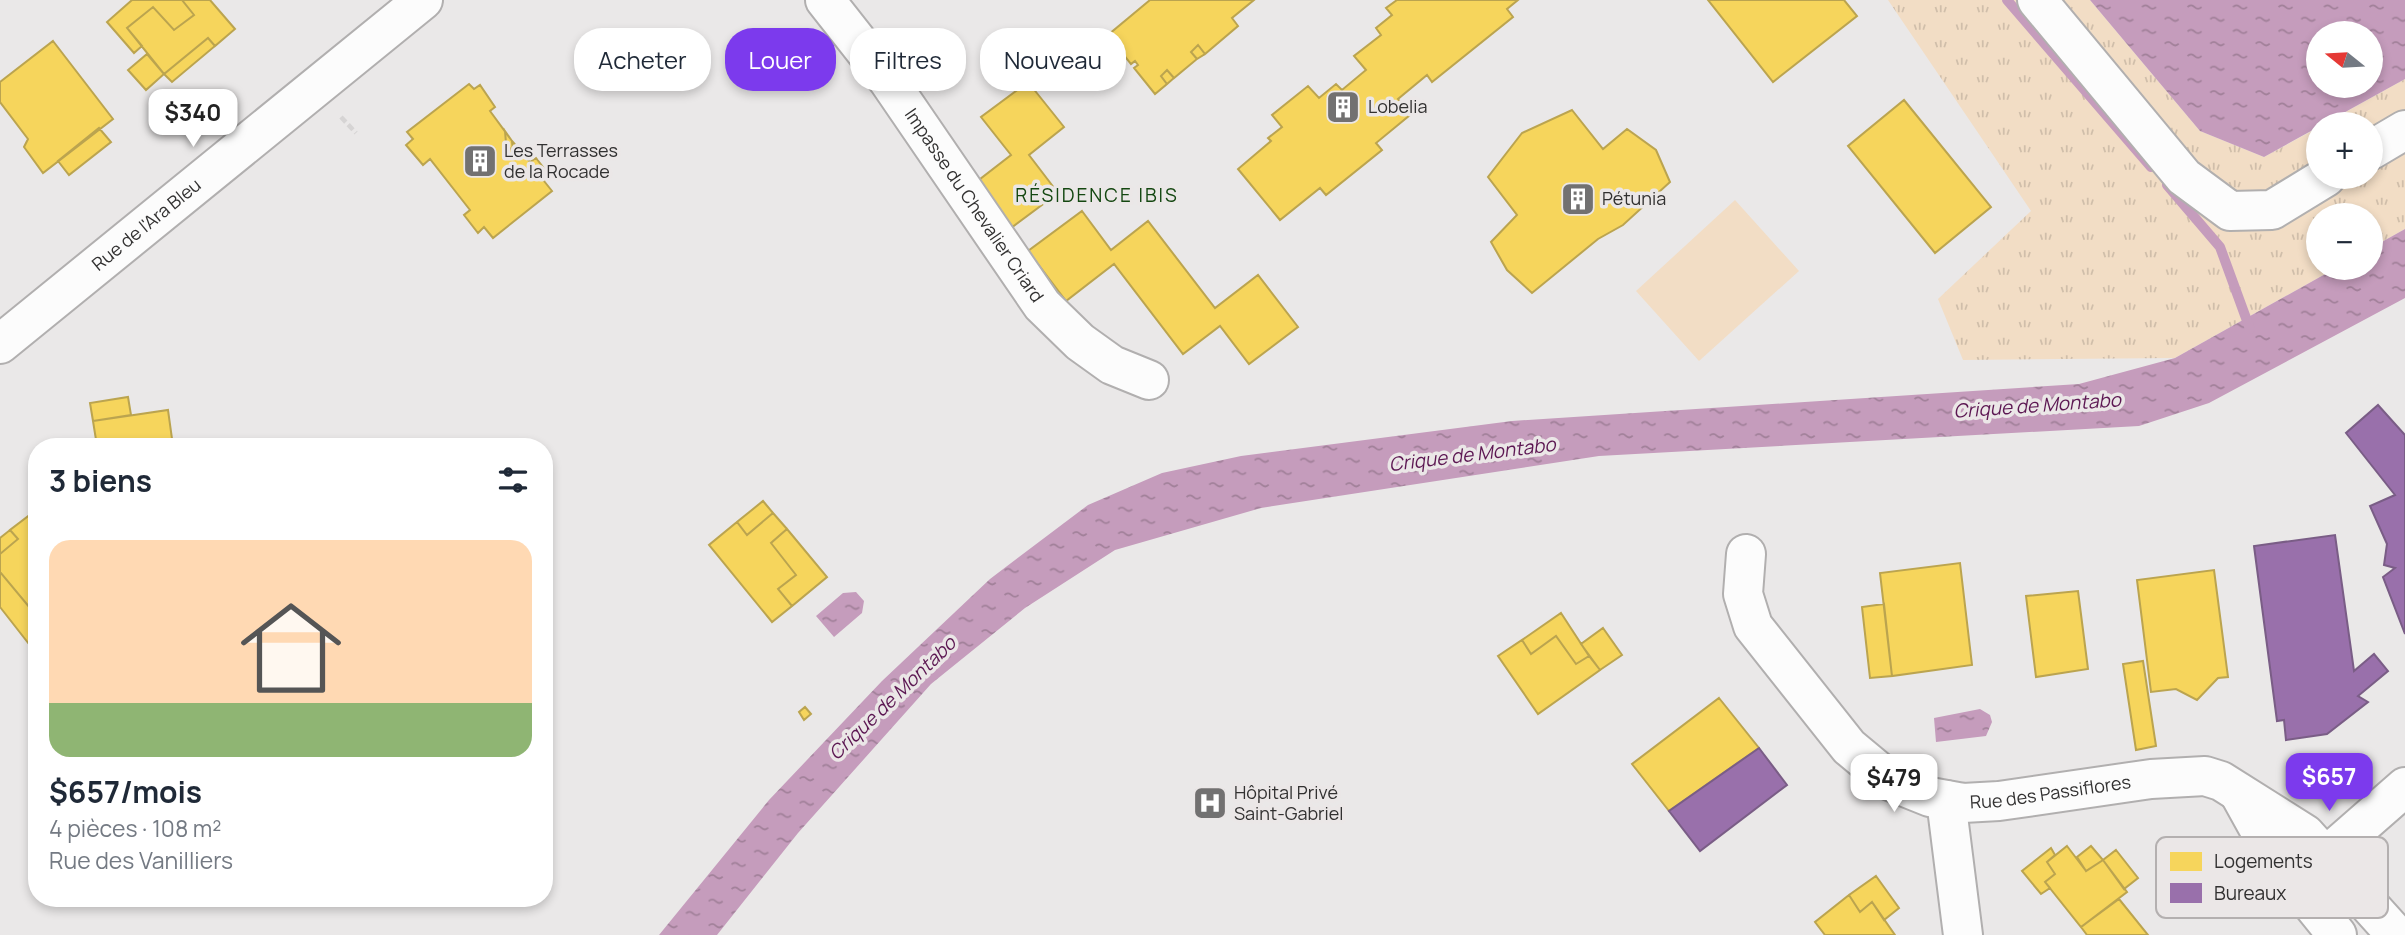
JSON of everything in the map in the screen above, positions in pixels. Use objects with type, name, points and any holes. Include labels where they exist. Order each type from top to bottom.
[{"type":"street","name":"Rue de l'Ara Bleu","points":[[0,344],[423,0]]},
{"type":"street","name":"Impasse du Chevalier Criard","points":[[825,0],[888,80],[1042,305],[1080,342],[1112,365],[1149,380]]},
{"type":"street","points":[[2037,0],[2184,177],[2230,211],[2272,211],[2307,189]]},
{"type":"street","points":[[2383,142],[2405,130]]},
{"type":"street","name":"Rue des Passiflores","points":[[1746,554],[1743,594],[1748,617],[1758,634],[1841,737],[1890,781],[1945,800],[1963,803],[1999,801],[2181,775],[2205,776],[2221,781],[2282,817],[2306,837]]},
{"type":"street","points":[[2348,837],[2405,787]]},
{"type":"street","points":[[2239,793],[2265,837]]},
{"type":"street","points":[[1945,800],[1963,935]]},
{"type":"street","name":"Rue des Passiflores","points":[[2381,918],[2396,935]]},
{"type":"green space","points":[[1888,0],[2090,0],[2200,131],[2264,157],[2306,134],[2306,189],[2383,189],[2383,112],[2346,112],[2371,98],[2384,98],[2384,91],[2405,79],[2405,229],[2383,241],[2383,203],[2306,203],[2306,280],[2315,280],[2175,358],[1963,360],[1938,299],[2031,211]]},
{"type":"green space","points":[[1735,200],[1799,271],[1699,361],[1636,291]]},
{"type":"water","points":[[2090,0],[2405,0],[2405,79],[2384,91],[2384,21],[2306,21],[2306,98],[2371,98],[2345,112],[2306,112],[2306,134],[2264,157],[2200,131]]},
{"type":"water","name":"Crique de Montabo","points":[[2405,229],[2405,298],[2209,403],[2139,426],[1599,456],[1261,508],[1115,550],[1025,608],[931,684],[798,833],[717,935],[659,935],[769,800],[882,681],[990,579],[1088,505],[1162,473],[1241,456],[1512,421],[2079,384],[2175,358],[2315,280],[2383,280],[2383,241]]},
{"type":"water","points":[[856,592],[864,601],[862,613],[834,637],[816,616],[843,593]]},
{"type":"water","points":[[1980,709],[1990,715],[1992,722],[1986,736],[1936,742],[1934,718]]},
{"type":"building: Logements","points":[[132,0],[182,0],[194,15],[174,30],[153,7],[127,28],[142,46],[134,53],[107,22]]},
{"type":"building: Logements","points":[[182,0],[210,0],[235,29],[215,46],[208,38],[164,74],[127,28],[153,7],[174,30],[194,15]]},
{"type":"building: Logements","points":[[1150,0],[1254,0],[1232,18],[1238,26],[1205,54],[1198,45],[1191,52],[1197,59],[1174,78],[1167,70],[1161,76],[1167,84],[1155,94],[1134,68],[1138,65],[1135,61],[1131,64],[1126,58],[1126,28],[1116,28]]},
{"type":"building: Logements","name":"Lobelia","points":[[1397,0],[1518,0],[1507,9],[1513,17],[1432,82],[1427,75],[1398,99],[1410,115],[1376,143],[1382,150],[1326,195],[1320,188],[1280,220],[1238,169],[1271,141],[1268,138],[1282,127],[1272,115],[1308,86],[1319,98],[1336,84],[1342,90],[1366,70],[1354,56],[1381,35],[1376,28],[1392,15],[1386,8]]},
{"type":"building: Logements","points":[[1708,0],[1844,0],[1857,16],[1773,82]]},
{"type":"building: Logements","points":[[208,38],[215,46],[172,82],[164,74]]},
{"type":"building: Logements","points":[[53,41],[113,119],[43,173],[24,147],[28,139],[0,102],[0,82]]},
{"type":"building: Logements","points":[[1198,45],[1205,54],[1197,59],[1191,52]]},
{"type":"building: Logements","points":[[147,54],[164,74],[146,90],[128,70]]},
{"type":"building: Logements","points":[[1167,70],[1174,78],[1167,84],[1161,76]]},
{"type":"building: Logements","name":"Les Terrasses de la Rocade","points":[[469,84],[474,89],[480,85],[495,107],[490,111],[512,141],[530,162],[536,158],[550,176],[544,181],[552,191],[493,238],[484,227],[478,233],[464,215],[470,210],[430,159],[423,165],[406,145],[413,139],[407,132]]},
{"type":"building: Logements","points":[[1016,91],[1035,91],[1064,127],[1029,155],[1058,193],[1011,228],[975,183],[1011,155],[981,117]]},
{"type":"building: Logements","points":[[1904,100],[1991,207],[1935,253],[1848,146]]},
{"type":"building: Logements","name":"Pétunia","points":[[1572,110],[1603,149],[1627,129],[1656,150],[1670,182],[1623,225],[1598,239],[1532,293],[1507,270],[1491,242],[1517,215],[1488,177],[1522,133]]},
{"type":"building: Logements","points":[[99,128],[111,142],[69,175],[58,161]]},
{"type":"building: Logements","points":[[505,131],[512,141],[513,152],[506,143]]},
{"type":"building: Logements","points":[[1082,211],[1111,250],[1148,221],[1215,308],[1258,275],[1298,327],[1249,364],[1220,326],[1183,354],[1114,264],[1066,301],[1028,251]]},
{"type":"building: Logements","points":[[128,397],[131,415],[93,421],[90,403]]},
{"type":"building: Logements","points":[[168,410],[172,438],[96,438],[93,421]]},
{"type":"building: Logements","points":[[763,501],[773,513],[747,535],[737,522]]},
{"type":"building: Logements","points":[[773,513],[787,529],[771,543],[796,575],[778,589],[792,606],[772,622],[709,545],[737,522],[747,535]]},
{"type":"building: Logements","points":[[28,516],[28,606],[0,572],[0,554],[18,539],[10,530]]},
{"type":"building: Logements","points":[[787,529],[827,577],[792,606],[778,589],[796,575],[771,543]]},
{"type":"building: Logements","points":[[10,530],[18,539],[0,554],[0,538]]},
{"type":"building: Logements","points":[[1960,563],[1972,665],[1892,676],[1880,573]]},
{"type":"building: Logements","points":[[2214,570],[2228,677],[2218,678],[2197,700],[2176,689],[2151,692],[2137,580]]},
{"type":"building: Logements","points":[[0,572],[28,606],[28,643],[0,607]]},
{"type":"building: Logements","points":[[2078,591],[2088,669],[2036,677],[2026,596]]},
{"type":"building: Logements","points":[[1884,604],[1892,676],[1870,678],[1862,607]]},
{"type":"building: Logements","points":[[1561,613],[1589,656],[1576,664],[1556,636],[1531,654],[1522,640]]},
{"type":"building: Logements","points":[[1603,628],[1622,655],[1600,670],[1581,644]]},
{"type":"building: Logements","points":[[1556,636],[1576,664],[1589,656],[1600,670],[1538,714],[1498,656],[1522,640],[1531,654]]},
{"type":"building: Logements","points":[[2143,661],[2156,746],[2136,750],[2123,664]]},
{"type":"building: Logements","points":[[1719,698],[1759,748],[1669,811],[1632,764]]},
{"type":"building: Logements","points":[[805,707],[811,714],[804,720],[799,712]]},
{"type":"building: Logements","points":[[2067,846],[2086,871],[2103,860],[2127,892],[2081,927],[2045,882],[2055,874],[2047,862]]},
{"type":"building: Logements","points":[[2091,846],[2103,860],[2086,871],[2077,857]]},
{"type":"building: Logements","points":[[2051,848],[2055,855],[2047,862],[2055,874],[2045,882],[2050,888],[2041,894],[2022,871]]},
{"type":"building: Logements","points":[[2116,850],[2138,878],[2124,889],[2103,860]]},
{"type":"building: Logements","points":[[1876,876],[1899,908],[1884,920],[1872,902],[1860,912],[1849,895]]},
{"type":"building: Logements","points":[[1849,895],[1860,912],[1872,902],[1895,935],[1825,935],[1815,922]]},
{"type":"building: Logements","points":[[2119,899],[2148,935],[2087,935],[2081,927]]},
{"type":"building: Bureaux","points":[[2378,405],[2405,435],[2405,634],[2383,577],[2395,568],[2384,565],[2387,544],[2370,506],[2395,495],[2346,433]]},
{"type":"building: Bureaux","points":[[2335,535],[2354,671],[2374,654],[2388,671],[2358,696],[2368,702],[2327,734],[2286,740],[2284,720],[2277,721],[2254,546]]},
{"type":"building: Bureaux","points":[[1759,748],[1787,785],[1700,851],[1669,811]]},
{"type":"waterway","points":[[2007,0],[2151,167]]},
{"type":"waterway","points":[[2167,185],[2220,247],[2250,329]]},
{"type":"place","name":"Lobelia","points":[[1343,107]]},
{"type":"place","name":"Les Terrasses de la Rocade","points":[[480,161]]},
{"type":"place","name":"Pétunia","points":[[1578,199]]},
{"type":"place","name":"Hôpital Privé Saint-Gabriel","points":[[1210,803]]},
{"type":"district","name":"RÉSIDENCE IBIS","points":[[1097,195]]}]
